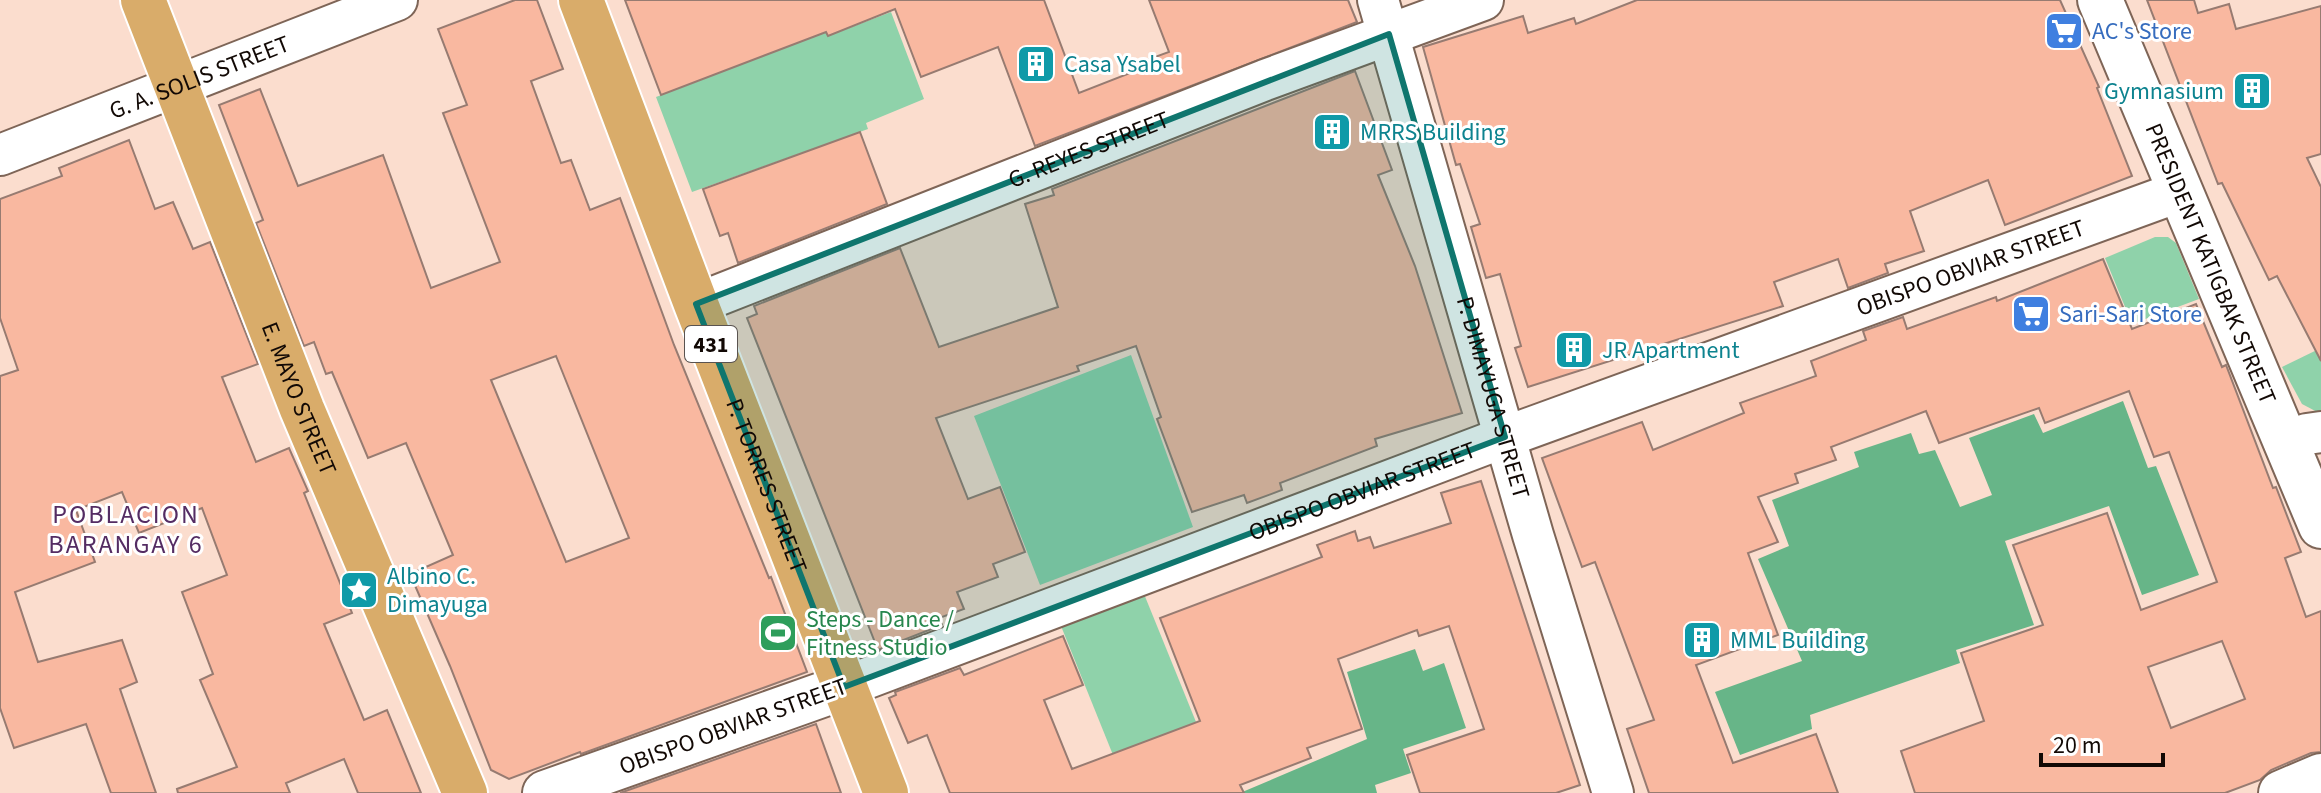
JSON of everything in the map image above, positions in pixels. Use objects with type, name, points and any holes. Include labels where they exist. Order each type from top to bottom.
[{"type":"main road","name":"E. MAYO STREET","points":[[143,0],[302,409],[465,793]]},
{"type":"main road","name":"P. TORRES STREET","points":[[581,0],[886,793]]},
{"type":"street","name":"G. A. SOLIS STREET","points":[[0,155],[397,0]]},
{"type":"street","name":"G. REYES STREET","points":[[696,304],[1251,85],[1384,17],[1483,0]]},
{"type":"street","name":"PRESIDENT KATIGBAK STREET","points":[[2100,0],[2240,329],[2303,437],[2321,526]]},
{"type":"street","name":"P. DIMAYUGA STREET","points":[[1384,17],[1505,437],[1613,793]]},
{"type":"street","name":"OBISPO OBVIAR STREET","points":[[545,793],[844,687],[1505,437],[2181,191]]},
{"type":"street","points":[[2281,793],[2321,776]]},
{"type":"highlighted area","points":[[1389,34],[1505,437],[844,687],[696,304]]},
{"type":"green space","points":[[891,12],[924,99],[866,123],[868,129],[692,192],[656,97],[704,79],[702,73],[753,60],[826,32],[828,36]]},
{"type":"green space","points":[[2155,237],[2168,237],[2176,243],[2199,299],[2132,324],[2105,258]]},
{"type":"green space","points":[[2321,348],[2321,414],[2302,404],[2282,367]]},
{"type":"green space","points":[[1131,355],[1193,527],[1040,585],[974,416]]},
{"type":"green space","points":[[2123,401],[2148,468],[2156,466],[2199,575],[2142,595],[2109,506],[2005,541],[2034,625],[1956,650],[1960,663],[1810,715],[1812,729],[1740,755],[1715,692],[1802,661],[1758,559],[1789,546],[1772,500],[1859,467],[1854,452],[1911,433],[1919,454],[1935,450],[1960,507],[1992,495],[1969,438],[2034,414],[2043,433]]},
{"type":"green space","points":[[1144,594],[1196,722],[1113,755],[1061,626]]},
{"type":"green space","points":[[1415,649],[1423,671],[1444,663],[1466,728],[1403,749],[1411,773],[1375,785],[1377,793],[1240,793],[1367,739],[1347,672]]},
{"type":"building","points":[[515,0],[537,0],[563,69],[531,81],[561,163],[571,160],[590,210],[620,198],[674,345],[771,577],[807,672],[509,779],[491,770],[410,574],[453,555],[406,443],[368,458],[332,372],[326,374],[314,342],[304,346],[256,223],[263,220],[219,105],[260,89],[298,186],[383,155],[431,288],[500,262],[443,113],[467,105],[438,29]],"holes":[[[556,356],[629,538],[566,562],[491,380]]]},
{"type":"building","points":[[625,0],[1044,0],[1079,93],[1143,68],[1141,62],[1169,52],[1149,0],[1348,0],[1357,22],[1035,146],[998,47],[921,77],[895,9],[661,95]]},
{"type":"building","points":[[1637,0],[2060,0],[2099,87],[2132,176],[2005,225],[1988,180],[1910,211],[1924,251],[1885,264],[1888,273],[1848,288],[1838,259],[1774,282],[1783,306],[1528,387],[1515,348],[1521,346],[1500,274],[1486,278],[1471,227],[1480,224],[1460,164],[1456,165],[1423,47],[1523,16],[1528,33],[1574,18],[1576,24]]},
{"type":"building","name":"Gymnasium","points":[[2147,0],[2194,0],[2198,13],[2229,4],[2236,29],[2321,6],[2321,154],[2307,158],[2321,187],[2321,361],[2277,276],[2269,280],[2222,183],[2218,184]]},
{"type":"building","points":[[1355,71],[1392,170],[1378,175],[1415,266],[1462,413],[1375,439],[1377,446],[1280,483],[1282,490],[1247,503],[1244,495],[1192,512],[1157,419],[1161,417],[1136,346],[1077,366],[1079,371],[936,418],[968,499],[1000,487],[1025,552],[993,564],[998,577],[957,592],[964,609],[939,618],[942,625],[878,650],[747,318],[757,314],[754,306],[900,248],[939,347],[1058,307],[1025,204],[1054,195],[1052,189]]},
{"type":"building","points":[[860,132],[887,204],[738,263],[728,233],[720,236],[703,189]]},
{"type":"building","points":[[129,140],[155,209],[173,202],[193,249],[210,242],[258,364],[222,377],[256,462],[289,448],[308,491],[304,493],[352,613],[324,624],[364,720],[387,710],[421,793],[358,793],[344,759],[286,783],[290,793],[178,793],[177,789],[237,767],[200,680],[213,674],[182,592],[227,575],[202,508],[139,533],[122,492],[76,510],[95,562],[15,592],[38,662],[122,640],[137,682],[120,689],[156,793],[111,793],[86,724],[14,748],[0,708],[0,376],[18,370],[0,318],[0,199],[62,176],[59,168]]},
{"type":"building","points":[[2103,259],[2132,329],[2196,304],[2222,367],[2226,365],[2301,552],[2285,558],[2306,617],[2321,611],[2321,752],[2311,753],[2271,770],[2260,780],[2225,793],[1915,793],[1901,751],[1984,721],[1961,653],[2043,625],[2013,545],[2107,513],[2141,610],[2217,582],[2169,452],[2154,457],[2129,391],[2045,423],[2039,408],[1939,443],[1926,411],[1831,447],[1836,460],[1795,474],[1798,483],[1758,497],[1778,542],[1748,553],[1778,635],[1696,665],[1733,763],[1816,734],[1838,793],[1649,793],[1627,729],[1654,720],[1595,562],[1582,567],[1542,458],[1642,422],[1653,450],[1744,413],[1740,403],[1816,376],[1811,361],[1866,340],[1863,331],[1903,317],[1907,329],[1996,297],[1997,301]],"holes":[[[2222,641],[2245,699],[2171,728],[2148,667]]]},
{"type":"building","points":[[1481,481],[1580,785],[1556,793],[1420,793],[1407,755],[1484,729],[1449,626],[1419,636],[1417,630],[1338,659],[1362,729],[1307,748],[1311,758],[1240,785],[1244,793],[950,793],[927,735],[908,743],[889,698],[896,695],[895,692],[960,668],[964,675],[1063,636],[1083,685],[1044,700],[1072,769],[1200,721],[1160,618],[1322,557],[1317,545],[1355,531],[1358,541],[1370,537],[1374,548],[1451,523],[1441,493]]},
{"type":"building","points":[[816,724],[841,793],[620,793]]},
{"type":"place","name":"AC's Store","points":[[2064,31]]},
{"type":"place","name":"Casa Ysabel","points":[[1036,64]]},
{"type":"place","name":"Gymnasium","points":[[2252,91]]},
{"type":"place","name":"MRRS Building","points":[[1332,132]]},
{"type":"place","name":"Sari-Sari Store","points":[[2031,314]]},
{"type":"place","name":"JR Apartment","points":[[1574,350]]},
{"type":"place","name":"Albino C. Dimayuga","points":[[359,590]]},
{"type":"place","name":"Steps - Dance / Fitness Studio","points":[[778,633]]},
{"type":"place","name":"MML Building","points":[[1702,640]]},
{"type":"district","name":"POBLACION BARANGAY 6","points":[[126,529]]}]
